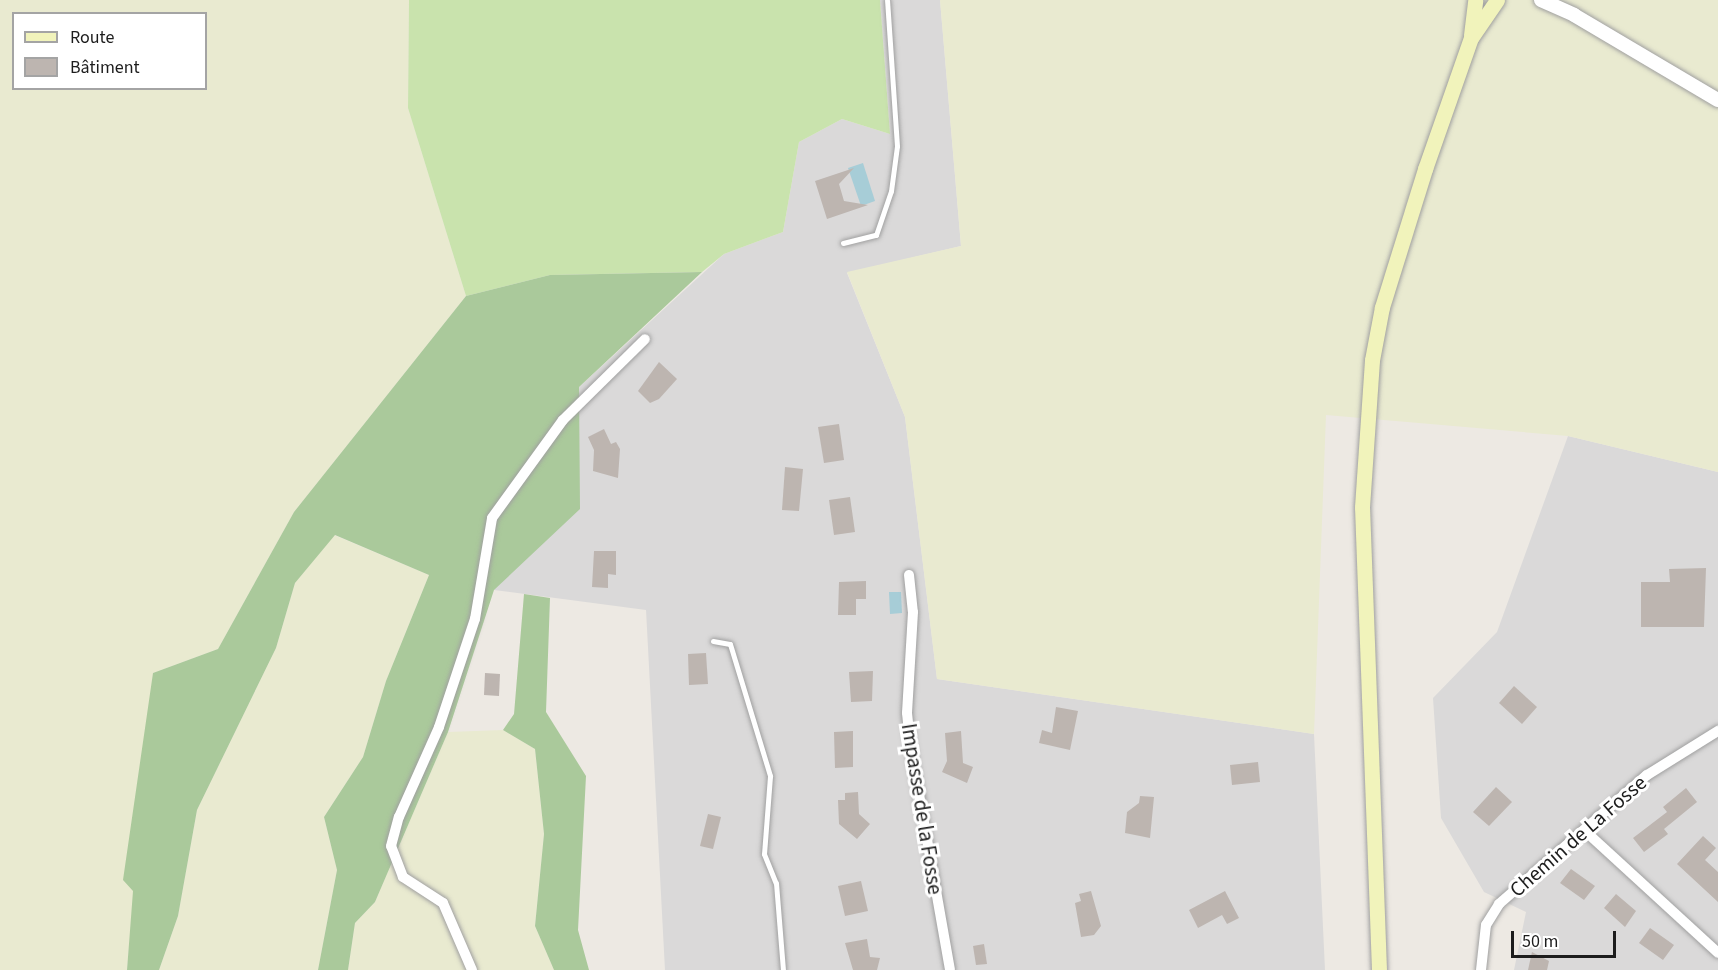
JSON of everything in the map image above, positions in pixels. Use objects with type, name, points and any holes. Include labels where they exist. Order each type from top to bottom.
[{"type":"main road","points":[[1379,970],[1362,507],[1367,399],[1380,318],[1394,263],[1471,38],[1475,0]]},
{"type":"main road","points":[[1471,38],[1497,0]]},
{"type":"street","points":[[1541,0],[1574,15],[1718,100]]},
{"type":"street","points":[[1557,0],[1574,15]]},
{"type":"street","points":[[472,970],[442,903],[402,877],[391,846],[399,817],[439,727],[475,619],[492,518],[563,420],[645,339]]},
{"type":"street","name":"Impasse de la Fosse","points":[[909,575],[913,612],[907,713],[910,743],[950,970]]},
{"type":"street","name":"Chemin de La Fosse","points":[[1481,970],[1491,913],[1647,775],[1718,731]]},
{"type":"street","points":[[1584,830],[1718,953]]},
{"type":"lane","points":[[843,243],[876,235],[891,191],[897,146],[887,0]]},
{"type":"lane","points":[[713,641],[730,644],[770,776],[764,854],[776,883],[783,970]]},
{"type":"shaded area","points":[[880,0],[940,0],[961,246],[847,273],[905,417],[937,679],[1314,734],[1325,970],[665,970],[646,610],[494,590],[579,387],[724,254],[783,232],[799,142],[842,119],[890,134]]},
{"type":"shaded area","points":[[1568,436],[1718,472],[1718,970],[1514,970],[1526,912],[1484,892],[1441,818],[1433,698],[1497,632]]},
{"type":"green space","points":[[0,0],[409,0],[408,108],[466,296],[294,512],[218,649],[153,673],[127,970],[0,970]]},
{"type":"green space","points":[[409,0],[880,0],[890,134],[842,119],[799,142],[783,232],[724,254],[702,272],[550,275],[466,296],[408,108]]},
{"type":"green space","points":[[940,0],[1718,0],[1718,472],[1568,436],[1326,415],[1314,734],[937,679],[905,417],[847,272],[961,246]]},
{"type":"green space","points":[[702,272],[579,387],[580,509],[494,590],[448,732],[375,902],[355,923],[348,970],[318,970],[337,870],[324,817],[363,757],[386,681],[429,575],[335,535],[295,583],[276,648],[197,810],[178,916],[159,970],[127,970],[133,891],[123,880],[153,673],[218,649],[294,512],[466,296],[550,275]]},
{"type":"green space","points":[[334,535],[429,575],[386,681],[363,757],[324,817],[337,870],[318,970],[159,970],[178,916],[197,810],[276,648],[295,583]]},
{"type":"green space","points":[[524,594],[550,598],[546,712],[586,776],[578,930],[589,970],[554,970],[535,926],[544,834],[535,749],[503,730],[514,714]]},
{"type":"green space","points":[[503,730],[535,749],[544,834],[535,926],[554,970],[348,970],[355,923],[375,902],[448,732]]},
{"type":"water","points":[[863,163],[875,201],[861,206],[848,168]]},
{"type":"water","points":[[889,592],[901,592],[902,613],[890,614]]},
{"type":"building","points":[[854,168],[839,184],[844,201],[868,205],[827,219],[815,181]]},
{"type":"building","points":[[659,362],[677,379],[659,399],[650,403],[638,391]]},
{"type":"building","points":[[839,424],[844,460],[824,463],[818,427]]},
{"type":"building","points":[[604,429],[611,444],[616,442],[620,449],[618,478],[593,471],[594,450],[588,437]]},
{"type":"building","points":[[785,467],[803,469],[799,511],[782,510]]},
{"type":"building","points":[[850,497],[855,532],[834,535],[829,500]]},
{"type":"building","points":[[594,551],[616,551],[616,575],[608,574],[608,588],[592,587]]},
{"type":"building","points":[[1706,568],[1704,627],[1641,627],[1641,582],[1670,582],[1669,569]]},
{"type":"building","points":[[866,581],[866,599],[856,599],[856,615],[838,615],[839,582]]},
{"type":"building","points":[[706,653],[708,684],[689,685],[688,654]]},
{"type":"building","points":[[873,671],[872,701],[851,702],[849,672]]},
{"type":"building","points":[[485,673],[500,674],[499,696],[484,695]]},
{"type":"building","points":[[1514,686],[1537,707],[1522,724],[1499,703]]},
{"type":"building","points":[[1056,707],[1078,711],[1070,750],[1039,743],[1042,730],[1052,733]]},
{"type":"building","points":[[853,731],[853,767],[835,768],[834,732]]},
{"type":"building","points":[[961,731],[963,763],[973,767],[967,783],[942,772],[947,761],[945,733]]},
{"type":"building","points":[[1258,762],[1260,782],[1232,785],[1230,765]]},
{"type":"building","points":[[1496,787],[1512,802],[1489,826],[1473,812]]},
{"type":"building","points":[[1686,788],[1697,802],[1664,829],[1668,834],[1644,852],[1633,838],[1667,812],[1663,807]]},
{"type":"building","points":[[858,792],[859,814],[870,824],[857,839],[839,824],[838,800],[845,800],[845,793]]},
{"type":"building","points":[[1140,796],[1154,797],[1150,838],[1125,833],[1127,812],[1139,803]]},
{"type":"building","points":[[708,814],[721,817],[713,849],[700,846]]},
{"type":"building","points":[[1703,836],[1716,848],[1705,860],[1718,872],[1718,902],[1677,864]]},
{"type":"building","points":[[1571,869],[1595,886],[1584,900],[1560,883]]},
{"type":"building","points":[[861,881],[868,911],[845,916],[838,886]]},
{"type":"building","points":[[1091,891],[1101,926],[1094,935],[1081,937],[1075,903],[1081,901],[1079,894]]},
{"type":"building","points":[[1225,891],[1239,918],[1227,924],[1222,915],[1198,928],[1189,910]]},
{"type":"building","points":[[1616,894],[1636,911],[1625,927],[1604,908]]},
{"type":"building","points":[[1650,928],[1674,945],[1663,960],[1639,943]]},
{"type":"building","points":[[867,939],[870,957],[880,958],[877,970],[853,970],[845,943]]},
{"type":"building","points":[[984,944],[987,964],[976,965],[973,946]]},
{"type":"building","points":[[1532,952],[1549,961],[1547,970],[1528,970]]}]
